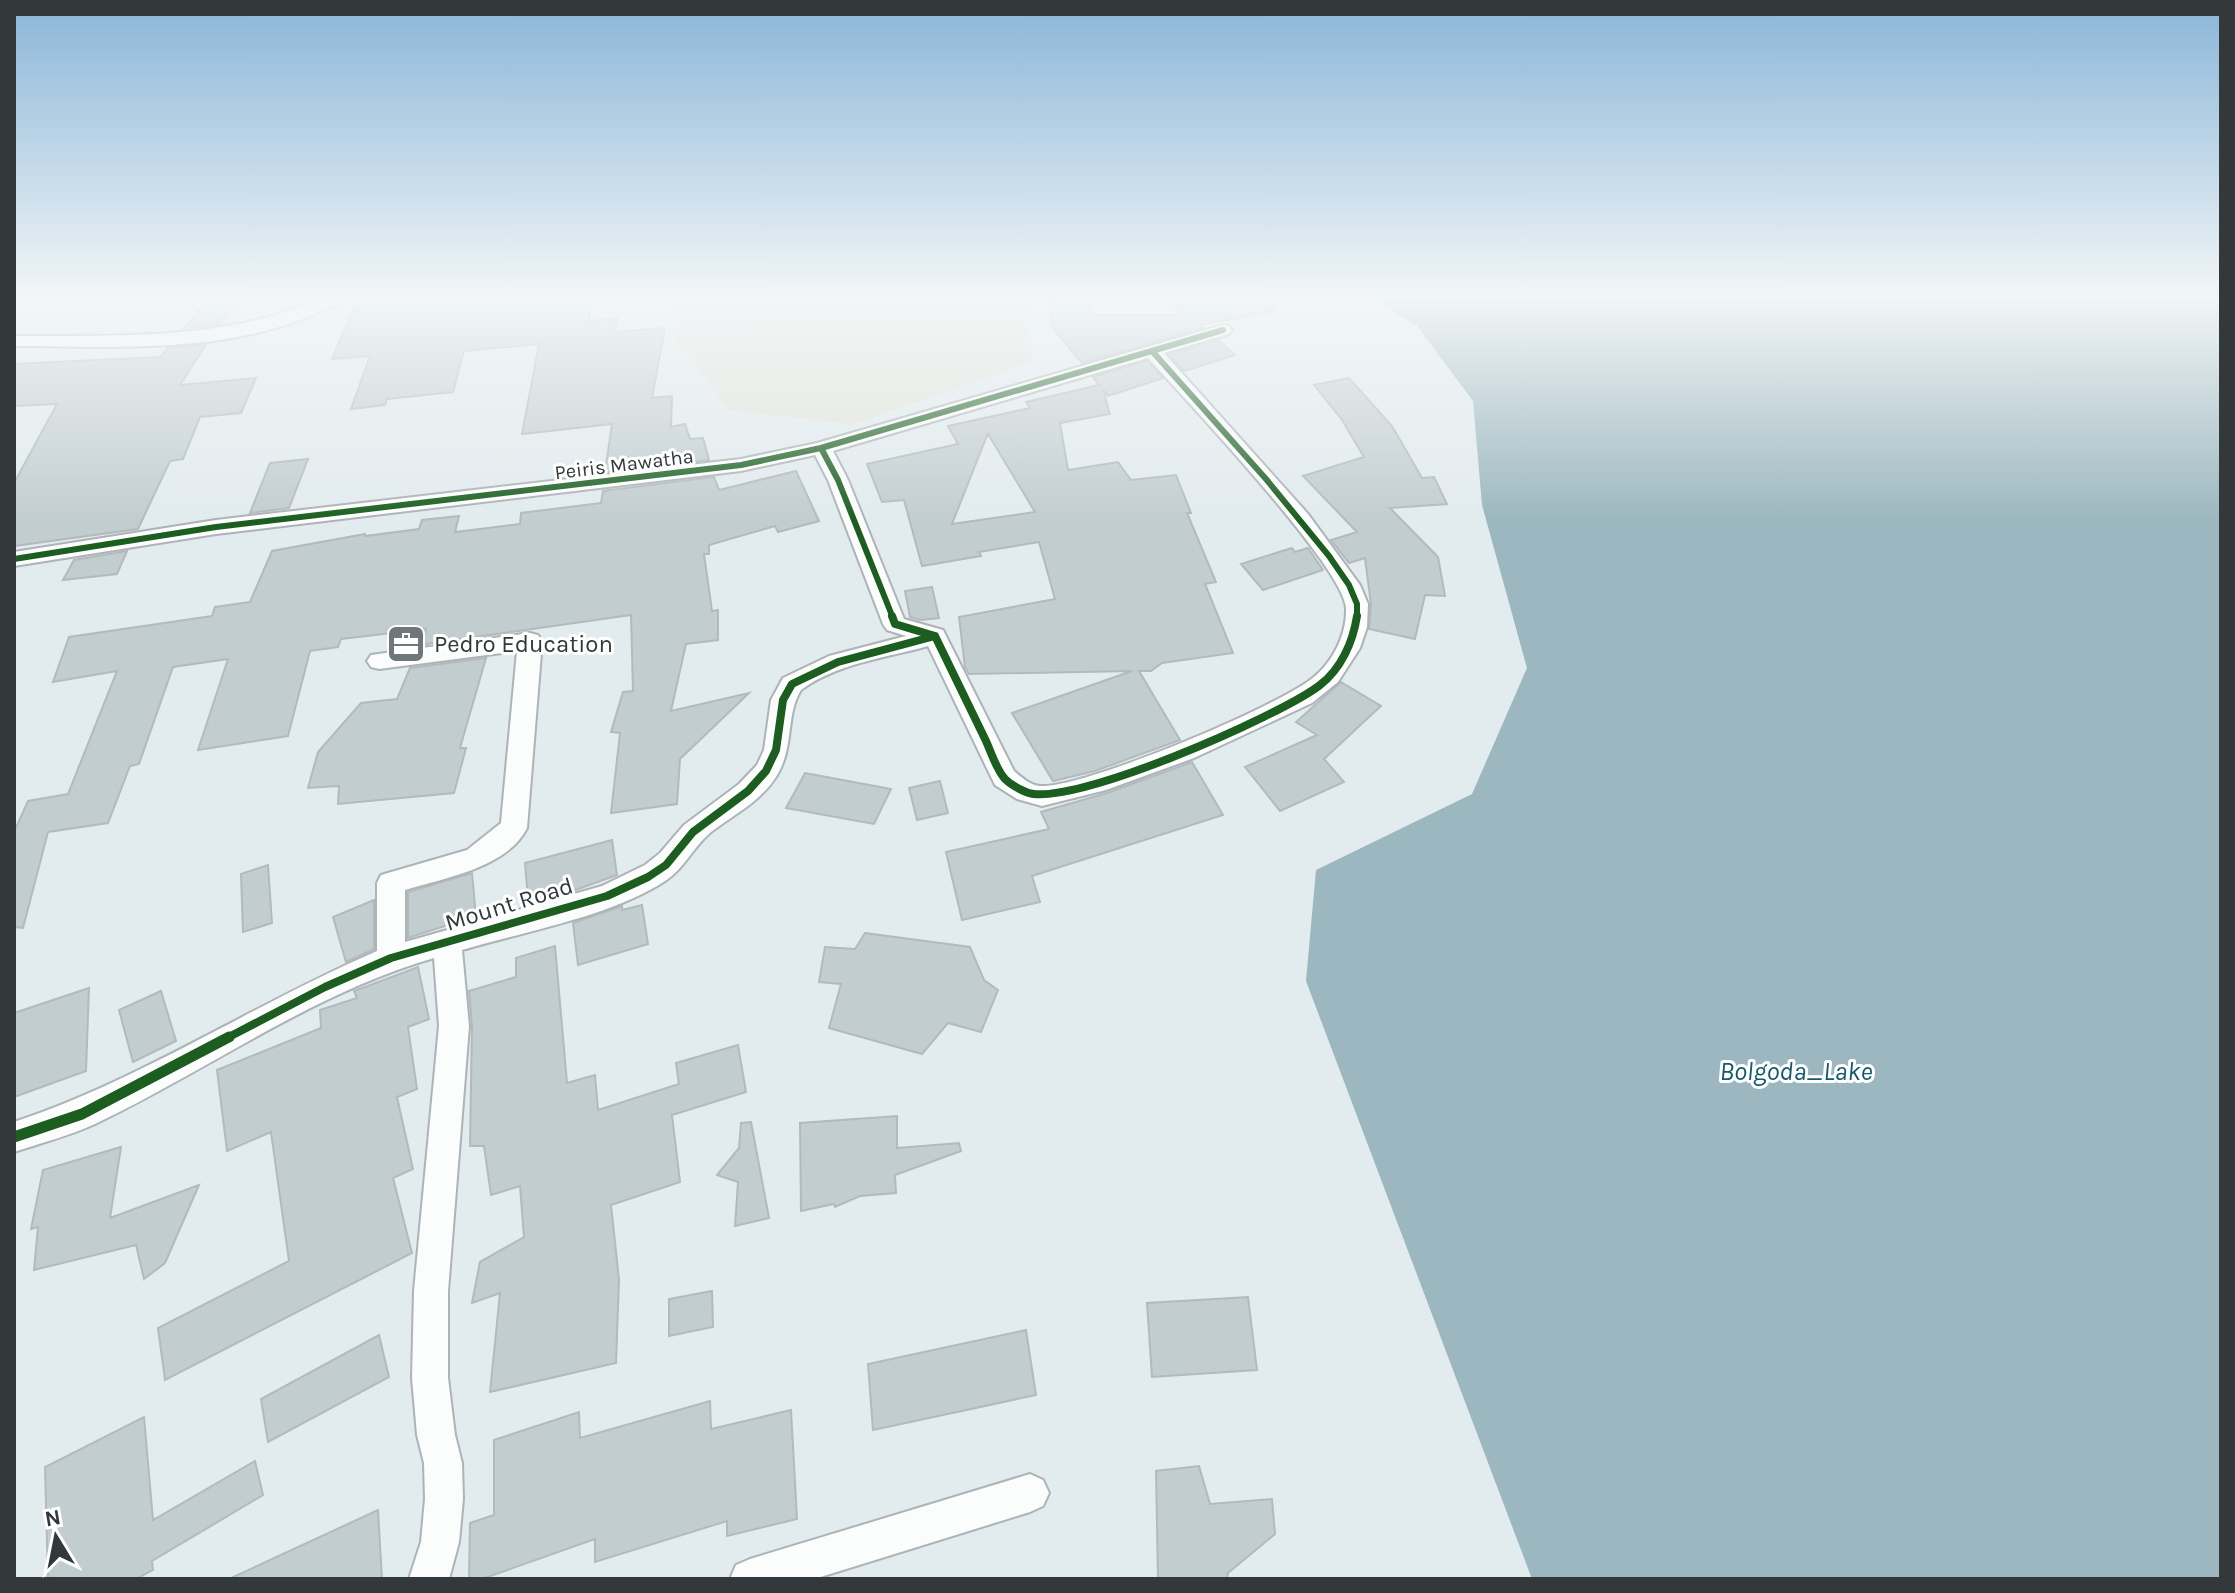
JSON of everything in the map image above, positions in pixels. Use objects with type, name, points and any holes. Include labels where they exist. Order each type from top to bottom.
[{"type":"street","name":"Peiris Mawatha","points":[[14,559],[216,527],[669,476],[741,465],[821,448],[1079,372]]},
{"type":"street","points":[[821,448],[838,480],[895,624],[935,636],[1004,778],[1020,790],[1043,796],[1070,792],[1225,736],[1320,686],[1350,651],[1358,602],[1334,560],[1171,372]]},
{"type":"street","name":"Mount Road","points":[[14,1137],[82,1114],[325,987],[391,958],[607,896],[640,882],[664,867],[692,833],[739,801],[763,776],[774,759],[781,737],[786,693],[800,678],[833,664],[935,636]]},
{"type":"street","points":[[379,661],[530,641],[514,828],[476,858],[391,883],[391,958]]},
{"type":"street","points":[[429,1579],[440,1542],[444,1499],[443,1463],[436,1435],[430,1378],[431,1291],[454,1026],[447,944]]},
{"type":"street","points":[[750,1579],[1030,1493]]},
{"type":"shaded area","points":[[700,372],[1001,372],[853,424],[729,410]]},
{"type":"water","name":"Bolgoda_Lake","points":[[1452,372],[2221,372],[2221,1579],[1532,1579],[1306,981],[1316,870],[1472,794],[1527,668],[1482,505],[1473,401]]},
{"type":"building","points":[[14,372],[188,372],[180,385],[256,378],[241,413],[200,417],[183,459],[170,461],[138,529],[14,546],[14,483],[57,404],[14,406]]},
{"type":"building","points":[[364,372],[458,372],[453,392],[387,399],[385,405],[351,409]]},
{"type":"building","points":[[534,372],[657,372],[652,398],[672,396],[671,427],[685,424],[690,439],[703,438],[709,460],[605,472],[612,424],[522,434]]},
{"type":"building","points":[[1109,372],[1158,372],[1163,378],[1108,396],[1103,390],[1110,414],[1060,423],[1068,470],[1118,462],[1131,480],[1176,475],[1191,513],[1187,513],[1216,582],[1205,584],[1233,653],[1162,663],[1151,671],[1139,671],[1180,740],[1095,771],[1053,781],[1012,713],[1132,671],[969,674],[965,667],[959,617],[1055,599],[1039,542],[922,566],[904,500],[882,502],[867,464],[958,444],[948,426],[1030,408],[1026,402],[1099,385],[1093,377]],"holes":[[[988,434],[1035,512],[952,524]]]},
{"type":"building","points":[[1349,378],[1392,426],[1422,478],[1434,477],[1447,504],[1390,508],[1438,557],[1445,596],[1425,595],[1415,639],[1369,629],[1371,604],[1365,558],[1349,563],[1331,540],[1357,532],[1303,476],[1364,457],[1342,420],[1314,385]]},
{"type":"building","points":[[308,459],[289,508],[250,513],[270,463]]},
{"type":"building","points":[[796,471],[819,521],[778,532],[775,526],[709,545],[709,554],[704,554],[712,611],[718,610],[718,640],[686,644],[671,711],[749,693],[680,759],[677,804],[611,813],[620,733],[611,732],[623,692],[633,691],[631,615],[419,645],[426,629],[341,639],[338,647],[310,651],[288,736],[198,750],[228,659],[173,667],[139,764],[130,766],[108,823],[48,832],[23,928],[14,927],[14,832],[28,801],[68,794],[117,671],[53,682],[69,637],[212,616],[215,607],[250,602],[272,551],[365,534],[419,529],[422,520],[459,516],[455,532],[520,524],[521,513],[601,503],[603,491],[714,477],[719,490]]},
{"type":"building","points":[[1292,548],[1295,552],[1308,548],[1323,570],[1263,590],[1241,564]]},
{"type":"building","points":[[127,551],[117,574],[63,580],[74,560]]},
{"type":"building","points":[[932,587],[939,618],[920,620],[910,617],[905,591]]},
{"type":"building","points":[[486,658],[460,748],[466,748],[454,793],[338,804],[339,786],[308,788],[318,752],[361,703],[397,699],[410,668]]},
{"type":"building","points":[[1341,682],[1381,706],[1324,759],[1344,782],[1280,811],[1245,767],[1317,735],[1296,722]]},
{"type":"building","points":[[1192,762],[1223,815],[1032,876],[1040,902],[962,920],[946,852],[1049,829],[1041,812],[1107,793]]},
{"type":"building","points":[[805,773],[891,789],[874,824],[786,808]]},
{"type":"building","points":[[940,781],[948,813],[917,820],[909,788]]},
{"type":"building","points":[[612,840],[617,875],[570,892],[569,887],[528,899],[525,863]]},
{"type":"building","points":[[268,865],[272,923],[243,932],[241,874]]},
{"type":"building","points":[[472,873],[476,916],[408,938],[408,892]]},
{"type":"building","points":[[374,900],[374,949],[346,962],[333,917]]},
{"type":"building","points":[[642,905],[648,944],[578,965],[573,923],[622,906],[622,910]]},
{"type":"building","points":[[865,933],[970,947],[984,980],[998,990],[981,1032],[948,1023],[922,1054],[829,1028],[841,984],[819,982],[825,947],[855,949]]},
{"type":"building","points":[[555,946],[567,1083],[595,1075],[598,1110],[679,1084],[676,1063],[738,1045],[746,1092],[672,1115],[680,1182],[611,1205],[619,1280],[616,1363],[490,1392],[500,1293],[472,1303],[480,1262],[524,1237],[520,1186],[491,1195],[484,1146],[470,1146],[472,1026],[469,991],[516,977],[516,958]]},
{"type":"building","points":[[418,967],[429,1019],[408,1027],[417,1089],[397,1097],[413,1169],[393,1178],[412,1253],[165,1380],[158,1328],[289,1261],[271,1132],[227,1151],[217,1070],[321,1028],[320,1010],[357,998],[354,991]]},
{"type":"building","points":[[89,988],[86,1071],[14,1097],[14,1013]]},
{"type":"building","points":[[161,991],[176,1041],[133,1062],[119,1010]]},
{"type":"building","points":[[897,1116],[897,1148],[959,1143],[961,1151],[895,1175],[896,1193],[860,1196],[835,1207],[834,1204],[801,1211],[800,1123]]},
{"type":"building","points":[[751,1122],[769,1218],[735,1226],[738,1182],[717,1175],[739,1148],[741,1123]]},
{"type":"building","points":[[121,1147],[110,1218],[199,1185],[165,1263],[144,1279],[136,1245],[34,1270],[38,1227],[31,1229],[43,1170]]},
{"type":"building","points":[[712,1291],[713,1327],[669,1336],[669,1299]]},
{"type":"building","points":[[1248,1297],[1257,1370],[1152,1377],[1147,1303]]},
{"type":"building","points":[[1026,1330],[1036,1395],[873,1430],[868,1364]]},
{"type":"building","points":[[379,1335],[389,1377],[268,1442],[261,1399]]},
{"type":"building","points":[[710,1401],[711,1429],[791,1410],[797,1519],[727,1536],[727,1521],[595,1562],[595,1539],[482,1579],[469,1579],[470,1523],[494,1515],[494,1440],[579,1412],[580,1438]]},
{"type":"building","points":[[144,1417],[153,1520],[255,1461],[263,1495],[152,1561],[153,1570],[136,1579],[48,1579],[45,1467]]},
{"type":"building","points":[[1199,1466],[1210,1504],[1272,1499],[1275,1534],[1228,1573],[1227,1579],[1158,1579],[1156,1471]]},
{"type":"building","points":[[378,1510],[382,1579],[229,1579]]},
{"type":"cycle path","points":[[14,559],[216,527],[741,465],[821,448],[1079,372]]},
{"type":"cycle path","points":[[821,448],[838,480],[895,624],[935,636],[1004,778],[1037,795],[1063,793],[1185,751],[1303,696],[1322,684],[1337,667],[1353,637],[1357,604],[1349,585],[1300,519],[1171,372]]},
{"type":"cycle path","points":[[14,1137],[82,1114],[325,987],[391,958],[607,896],[648,877],[666,865],[693,832],[758,782],[773,759],[783,700],[792,684],[803,676],[838,662],[935,636]]},
{"type":"place","name":"Pedro Education","points":[[406,644]]}]
